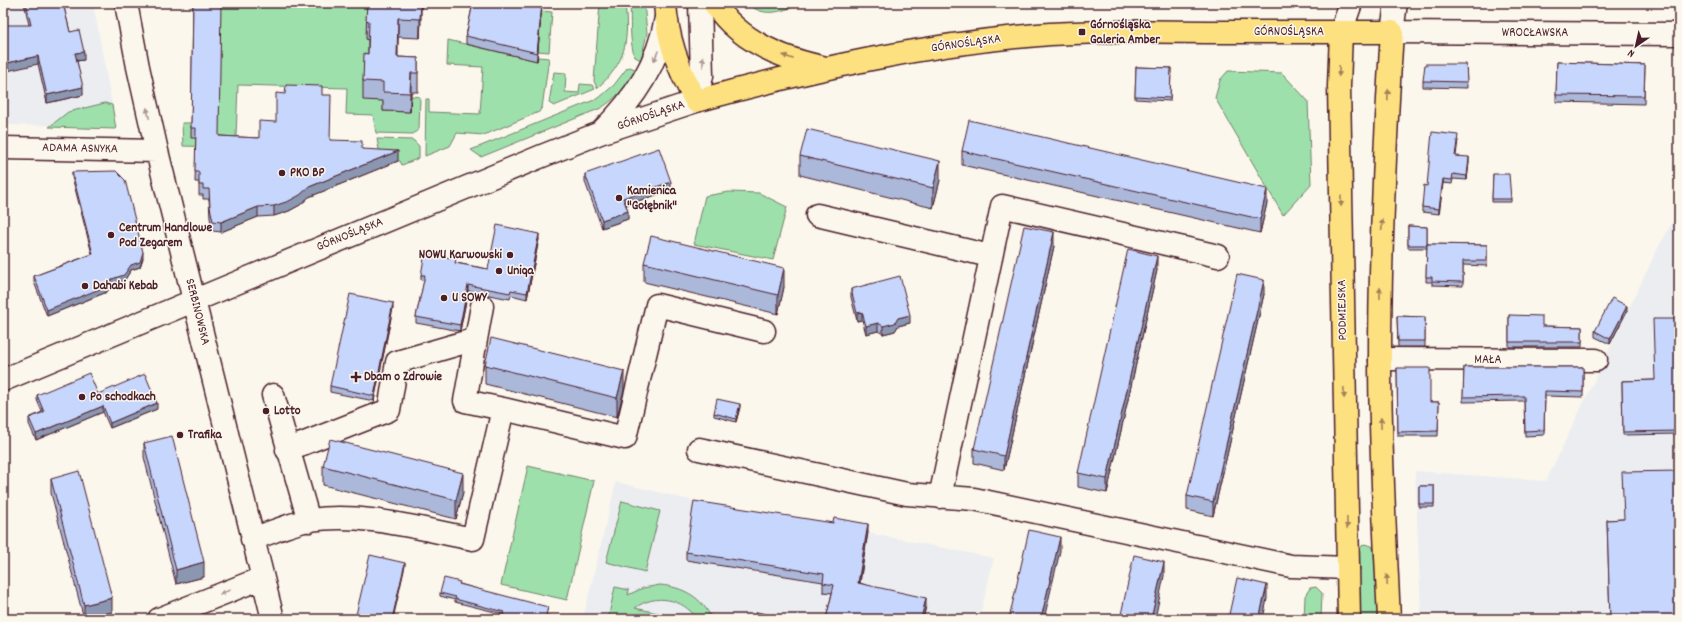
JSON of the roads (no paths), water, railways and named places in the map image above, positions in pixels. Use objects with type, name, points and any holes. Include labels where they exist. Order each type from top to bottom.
[{"type":"main road","points":[[714,3],[734,27],[761,46],[802,63],[825,68]]},
{"type":"main road","points":[[665,11],[680,70],[696,101]]},
{"type":"main road","name":"GÓRNOŚLĄSKA","points":[[696,101],[825,68],[922,50],[1048,34],[1128,31],[1392,32]]},
{"type":"main road","name":"PODMIEJSKA","points":[[1341,32],[1339,86],[1349,619]]},
{"type":"main road","points":[[1389,619],[1382,462],[1380,264],[1392,32]]},
{"type":"street","name":"SERBINOWSKA","points":[[126,3],[136,61],[157,151],[273,619]]},
{"type":"street","points":[[696,101],[702,76],[700,3]]},
{"type":"street","name":"PODMIEJSKA","points":[[1341,32],[1351,3]]},
{"type":"street","points":[[1392,32],[1396,3]]},
{"type":"street","points":[[600,133],[622,110],[647,75],[657,54],[665,11]]},
{"type":"street","name":"WROCŁAWSKA","points":[[1392,32],[1679,34]]},
{"type":"street","name":"GÓRNOŚLĄSKA","points":[[3,380],[194,299],[600,133],[696,101]]},
{"type":"street","name":"ADAMA ASNYKA","points":[[3,148],[157,151]]},
{"type":"street","points":[[940,497],[990,256],[1002,206],[1218,256]]},
{"type":"street","points":[[817,215],[990,256]]},
{"type":"street","points":[[482,306],[465,401],[625,438],[657,306],[764,331]]},
{"type":"street","points":[[287,450],[389,410],[397,362],[476,339]]},
{"type":"street","name":"MAŁA","points":[[1380,359],[1596,360]]},
{"type":"street","points":[[273,395],[287,450],[308,521]]},
{"type":"street","points":[[252,539],[308,521],[338,517],[370,520],[473,539],[503,409]]},
{"type":"street","points":[[699,449],[907,494],[974,498],[1294,567],[1348,568]]},
{"type":"street","points":[[159,619],[262,578]]},
{"type":"place","name":"Górnośląska Galeria Amber","points":[[1082,32]]},
{"type":"place","name":"PKO BP","points":[[282,173]]},
{"type":"place","name":"Kamienica \"Gołębnik\"","points":[[619,198]]},
{"type":"place","name":"Centrum Handlowe Pod Zegarem","points":[[111,235]]},
{"type":"place","name":"NOWU Karwowski","points":[[510,255]]},
{"type":"place","name":"Uniqa","points":[[499,271]]},
{"type":"place","name":"Dahabi Kebab","points":[[85,286]]},
{"type":"place","name":"U SOWY","points":[[444,298]]},
{"type":"place","name":"Dbam o Zdrowie","points":[[356,377]]},
{"type":"place","name":"Po schodkach","points":[[82,397]]},
{"type":"place","name":"Lotto","points":[[266,411]]},
{"type":"place","name":"Trafika","points":[[180,435]]}]
